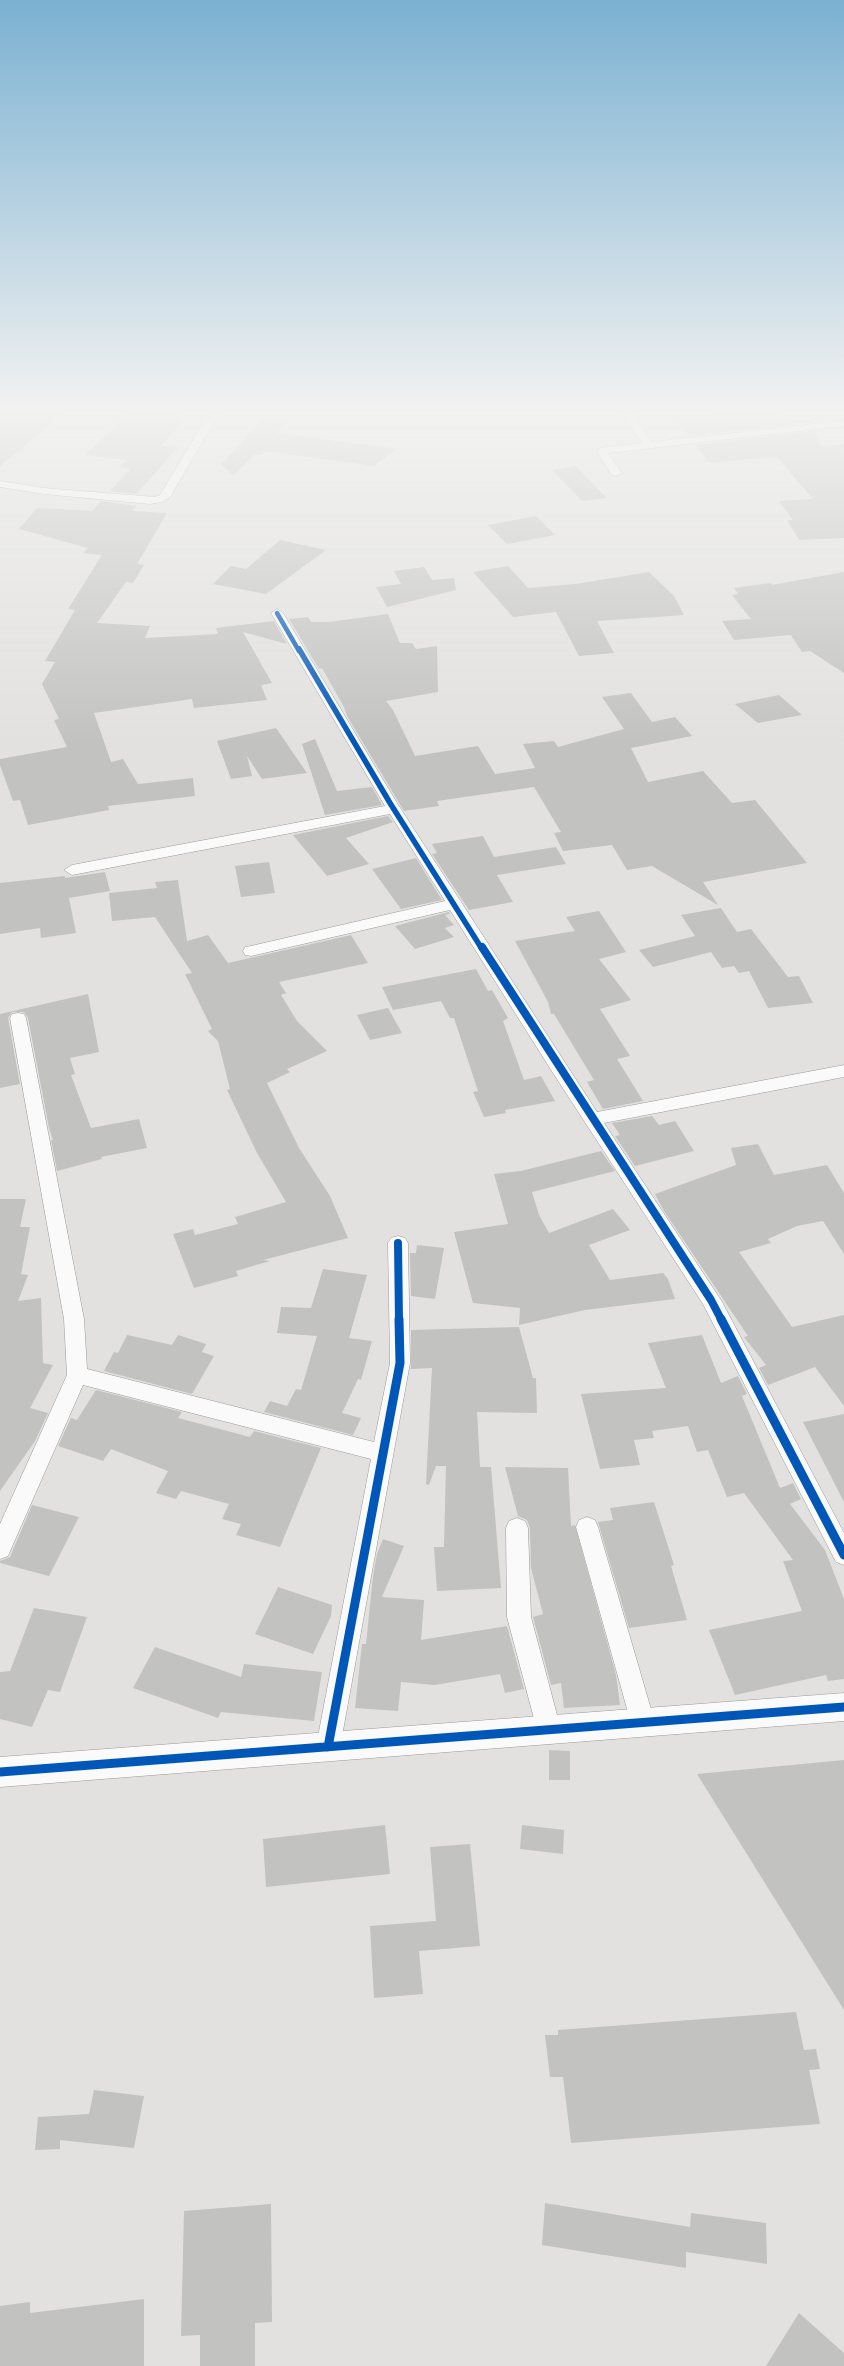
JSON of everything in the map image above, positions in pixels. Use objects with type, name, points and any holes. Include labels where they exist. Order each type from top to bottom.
[{"type":"street","points":[[277,613],[394,809],[454,904],[711,1300],[844,1555]]},
{"type":"street","points":[[72,870],[394,809]]},
{"type":"street","points":[[251,951],[454,904]]},
{"type":"street","points":[[0,1549],[77,1375],[74,1319],[18,1018]]},
{"type":"street","points":[[592,1119],[844,1071]]},
{"type":"street","points":[[328,1747],[400,1363],[398,1243]]},
{"type":"street","points":[[77,1375],[383,1453]]},
{"type":"street","points":[[588,1527],[643,1723]]},
{"type":"street","points":[[517,1528],[519,1616],[549,1730]]},
{"type":"street","points":[[0,1772],[844,1707]]},
{"type":"building","points":[[25,522],[161,522],[137,564],[144,565],[133,583],[126,582],[97,623],[150,626],[145,638],[218,634],[216,628],[274,621],[287,644],[243,632],[272,683],[261,685],[267,700],[194,708],[192,699],[94,713],[111,762],[123,759],[138,784],[193,778],[195,796],[108,806],[109,810],[28,825],[20,800],[13,801],[0,765],[0,759],[67,747],[54,720],[59,719],[42,684],[55,662],[45,661],[75,610],[68,609],[102,555],[83,553],[88,548],[19,529]]},
{"type":"building","points":[[502,522],[542,522],[555,535],[507,544],[488,525]]},
{"type":"building","points":[[788,522],[844,522],[844,538],[799,540]]},
{"type":"building","points":[[280,540],[326,550],[266,594],[213,584],[231,566],[246,569]]},
{"type":"building","points":[[508,566],[528,588],[576,584],[649,572],[674,596],[684,615],[597,621],[614,653],[579,656],[556,612],[513,617],[473,572]]},
{"type":"building","points":[[424,567],[432,580],[454,578],[456,590],[387,607],[376,587],[401,584],[394,571]]},
{"type":"building","points":[[844,572],[844,673],[810,651],[802,652],[791,635],[734,640],[722,621],[751,619],[732,595],[738,594],[734,588],[771,583],[772,585]]},
{"type":"building","points":[[388,614],[400,643],[412,643],[416,649],[437,646],[438,692],[386,701],[393,710],[415,756],[478,746],[495,774],[535,768],[523,744],[554,741],[558,747],[624,729],[602,697],[631,693],[652,722],[675,717],[692,736],[631,748],[648,782],[703,771],[732,803],[755,800],[807,863],[703,882],[718,905],[652,866],[627,870],[612,845],[563,851],[554,833],[561,832],[534,787],[437,801],[439,806],[404,811],[347,716],[322,668],[319,669],[289,619],[308,617],[311,622],[329,622]]},
{"type":"building","points":[[779,695],[802,715],[758,723],[735,704]]},
{"type":"building","points":[[276,728],[307,773],[262,779],[247,756],[252,776],[231,779],[217,741]]},
{"type":"building","points":[[315,739],[337,791],[372,787],[382,805],[325,815],[302,744]]},
{"type":"building","points":[[388,816],[393,822],[346,838],[369,864],[327,876],[293,835]]},
{"type":"building","points":[[483,836],[494,857],[556,847],[566,864],[497,875],[513,902],[469,910],[432,854],[437,853],[432,844]]},
{"type":"building","points":[[416,858],[442,900],[401,909],[372,869]]},
{"type":"building","points":[[269,862],[275,893],[241,897],[235,866]]},
{"type":"building","points":[[105,872],[110,891],[69,898],[76,933],[41,938],[40,928],[0,934],[0,883],[65,876],[65,878]]},
{"type":"building","points":[[178,880],[187,941],[208,935],[228,963],[351,935],[368,963],[279,982],[286,993],[281,995],[297,1021],[327,1051],[287,1069],[290,1072],[267,1083],[299,1148],[330,1196],[348,1238],[263,1260],[270,1261],[236,1271],[238,1276],[194,1288],[173,1234],[193,1229],[195,1235],[238,1224],[235,1217],[286,1202],[257,1153],[227,1090],[230,1089],[218,1041],[208,1031],[212,1029],[185,974],[192,973],[155,917],[112,921],[109,893],[157,888],[155,882]]},
{"type":"building","points":[[721,908],[737,932],[751,929],[788,977],[799,976],[813,1003],[768,1008],[749,971],[739,973],[734,966],[722,968],[711,952],[653,967],[639,950],[695,936],[681,915]]},
{"type":"building","points":[[599,911],[626,952],[599,959],[631,1000],[600,1009],[630,1056],[617,1059],[643,1101],[603,1109],[587,1082],[594,1080],[554,1014],[551,1014],[548,1002],[515,941],[575,931],[566,917]]},
{"type":"building","points":[[449,912],[450,914],[445,915],[454,925],[445,928],[454,937],[415,949],[395,926]]},
{"type":"building","points":[[476,969],[488,991],[492,990],[508,1018],[503,1021],[524,1080],[541,1076],[555,1101],[505,1110],[506,1113],[484,1117],[473,1092],[478,1091],[454,1018],[450,1018],[441,1001],[393,1010],[382,987]]},
{"type":"building","points":[[88,994],[99,1052],[70,1058],[75,1074],[71,1075],[91,1128],[139,1119],[147,1148],[101,1157],[102,1159],[57,1171],[51,1140],[53,1140],[49,1128],[28,1018],[24,1012],[12,1012],[8,1018],[20,1084],[0,1088],[0,1014]]},
{"type":"building","points":[[388,1008],[402,1033],[370,1040],[357,1015]]},
{"type":"building","points":[[652,1116],[659,1125],[675,1121],[694,1151],[635,1166],[615,1136],[620,1135],[612,1123]]},
{"type":"building","points":[[758,1144],[774,1175],[827,1165],[844,1193],[844,1254],[823,1221],[797,1226],[768,1239],[771,1243],[739,1252],[792,1327],[844,1315],[844,1406],[815,1367],[768,1385],[759,1368],[766,1365],[744,1337],[748,1336],[664,1211],[655,1194],[736,1165],[731,1148]]},
{"type":"building","points":[[601,1151],[615,1171],[532,1192],[539,1215],[549,1233],[613,1209],[630,1230],[589,1245],[610,1280],[663,1273],[668,1279],[675,1299],[585,1310],[519,1325],[520,1308],[473,1303],[454,1232],[508,1224],[494,1174],[521,1171]]},
{"type":"building","points":[[0,1199],[26,1199],[20,1227],[30,1227],[21,1274],[28,1275],[18,1301],[41,1298],[43,1363],[53,1365],[30,1408],[48,1413],[35,1441],[0,1491]]},
{"type":"building","points":[[417,1245],[444,1248],[435,1299],[411,1296],[410,1253],[416,1253]]},
{"type":"building","points":[[323,1269],[367,1275],[349,1338],[372,1341],[361,1380],[358,1379],[342,1413],[361,1418],[353,1435],[264,1412],[270,1401],[287,1406],[296,1389],[301,1390],[317,1336],[277,1333],[281,1307],[311,1308]]},
{"type":"building","points":[[519,1327],[533,1378],[536,1378],[537,1413],[477,1412],[480,1467],[491,1467],[501,1588],[437,1591],[434,1547],[444,1547],[446,1466],[436,1466],[429,1485],[426,1484],[432,1368],[411,1369],[411,1330]]},
{"type":"building","points":[[127,1335],[172,1345],[178,1335],[206,1344],[202,1352],[214,1356],[192,1394],[104,1371],[114,1352],[118,1353]]},
{"type":"building","points":[[702,1335],[721,1383],[738,1376],[747,1394],[742,1396],[780,1488],[793,1483],[801,1499],[790,1504],[825,1550],[844,1599],[844,1679],[828,1681],[826,1675],[735,1695],[709,1630],[802,1611],[783,1561],[793,1560],[744,1493],[727,1497],[708,1450],[697,1452],[688,1426],[652,1431],[654,1438],[634,1440],[640,1465],[600,1469],[581,1394],[666,1388],[648,1343]]},
{"type":"building","points":[[96,1390],[182,1412],[178,1418],[250,1437],[254,1431],[321,1448],[280,1547],[236,1535],[241,1524],[222,1519],[229,1504],[181,1491],[176,1499],[156,1493],[168,1471],[111,1449],[103,1461],[58,1446],[71,1418],[77,1420]]},
{"type":"building","points":[[844,1414],[844,1502],[803,1422]]},
{"type":"building","points":[[505,1467],[568,1468],[571,1526],[575,1525],[616,1675],[620,1705],[564,1708],[561,1683],[551,1685],[533,1617],[543,1614],[531,1568],[530,1528],[527,1520],[518,1516]]},
{"type":"building","points":[[654,1502],[674,1565],[671,1566],[687,1620],[629,1628],[598,1522],[613,1520],[610,1508]]},
{"type":"building","points":[[32,1505],[79,1517],[49,1576],[0,1563],[0,1561],[10,1557]]},
{"type":"building","points":[[383,1539],[404,1546],[382,1597],[424,1600],[421,1640],[507,1626],[524,1689],[505,1693],[500,1674],[435,1685],[401,1682],[398,1711],[355,1708],[362,1644],[366,1644],[373,1576],[377,1554]]},
{"type":"building","points":[[278,1587],[332,1605],[331,1616],[313,1654],[255,1634]]},
{"type":"building","points":[[34,1608],[87,1617],[60,1692],[48,1690],[32,1727],[0,1719],[0,1672],[10,1671]]},
{"type":"building","points":[[155,1647],[241,1677],[244,1664],[322,1672],[314,1721],[221,1712],[218,1718],[133,1688]]},
{"type":"building","points":[[549,1750],[570,1751],[570,1780],[549,1780]]},
{"type":"building","points":[[844,1760],[844,2010],[697,1774]]},
{"type":"building","points":[[385,1825],[390,1874],[266,1887],[263,1839]]},
{"type":"building","points":[[522,1825],[564,1830],[563,1854],[520,1849]]},
{"type":"building","points":[[470,1844],[480,1946],[419,1951],[423,1994],[374,1998],[370,1926],[436,1921],[430,1847]]},
{"type":"building","points":[[796,2012],[804,2050],[816,2049],[820,2069],[809,2070],[820,2124],[571,2143],[563,2077],[550,2077],[545,2035],[558,2035],[558,2030]]},
{"type":"building","points":[[94,2090],[144,2096],[134,2148],[60,2140],[60,2149],[35,2150],[38,2117],[89,2114]]},
{"type":"building","points":[[545,2203],[690,2227],[691,2213],[766,2223],[767,2264],[686,2252],[686,2268],[542,2245]]},
{"type":"building","points":[[271,2204],[272,2322],[255,2323],[255,2366],[200,2366],[200,2335],[181,2336],[184,2211]]},
{"type":"building","points":[[144,2299],[144,2366],[0,2366],[0,2306],[30,2302],[30,2313]]},
{"type":"building","points":[[799,2313],[844,2353],[844,2366],[766,2366]]},
{"type":"cycle path","points":[[277,613],[390,803],[559,1069],[711,1300],[844,1555]]},
{"type":"cycle path","points":[[328,1747],[400,1363],[398,1243]]},
{"type":"cycle path","points":[[0,1772],[844,1707]]}]
